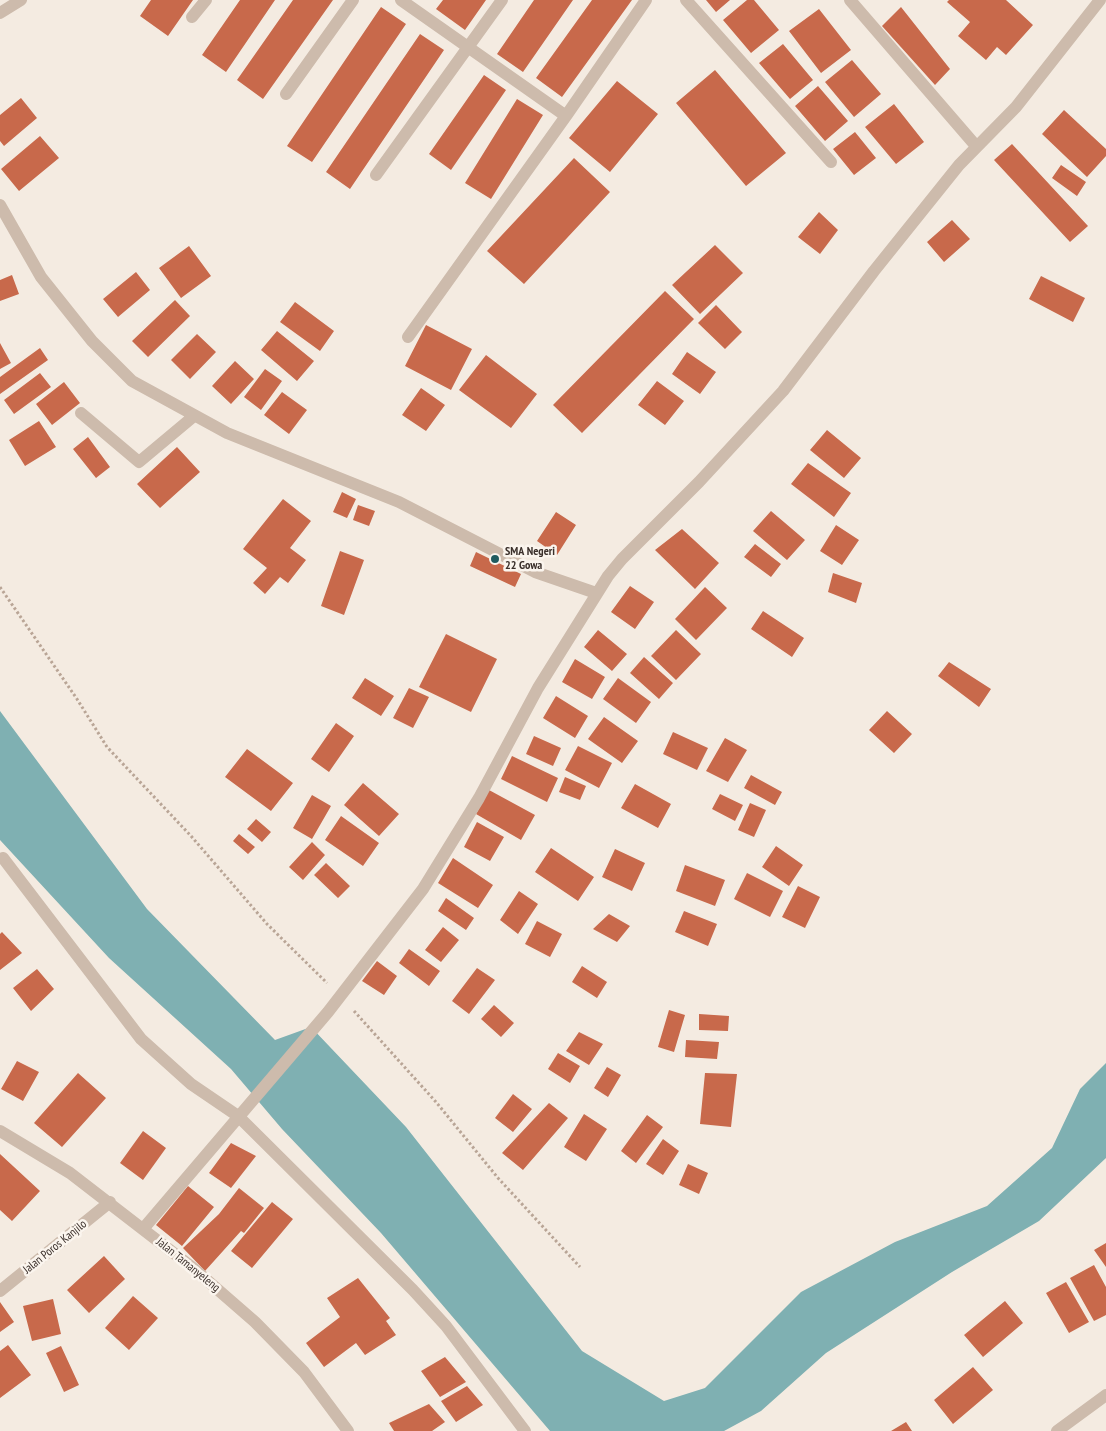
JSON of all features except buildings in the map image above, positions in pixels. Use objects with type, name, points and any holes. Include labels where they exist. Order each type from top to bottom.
[{"type":"street","points":[[0,13],[21,0]]},
{"type":"street","points":[[192,18],[206,0]]},
{"type":"street","points":[[286,94],[353,0]]},
{"type":"street","points":[[401,0],[566,116]]},
{"type":"street","points":[[376,175],[502,0]]},
{"type":"street","points":[[408,337],[566,116],[646,0]]},
{"type":"street","points":[[686,0],[831,162]]},
{"type":"street","points":[[850,0],[976,146]]},
{"type":"street","points":[[143,1229],[328,1012],[423,889],[479,798],[538,688],[596,594],[622,559],[699,482],[782,390],[874,271],[976,146],[1016,107],[1100,0]]},
{"type":"street","points":[[0,205],[41,276],[101,351],[132,381],[194,416],[310,468],[399,502],[535,572],[596,594]]},
{"type":"street","points":[[81,413],[139,462],[194,416]]},
{"type":"street","points":[[3,858],[141,1039],[167,1065],[238,1116],[426,1304],[459,1342],[525,1431]]},
{"type":"street","name":"Jalan Tamanyeleng","points":[[0,1131],[70,1173],[110,1202],[255,1322],[304,1372],[348,1431]]},
{"type":"street","name":"Jalan Poros Kanjilo","points":[[0,1291],[110,1202]]},
{"type":"street","points":[[1057,1431],[1106,1395]]},
{"type":"path","points":[[0,586],[77,698],[107,746],[191,836],[267,924],[340,996],[436,1102],[498,1178],[580,1267]]},
{"type":"water","points":[[0,711],[147,909],[275,1040],[311,1027],[406,1127],[582,1351],[664,1401],[705,1388],[801,1292],[895,1242],[987,1206],[1052,1148],[1080,1089],[1106,1063],[1106,1158],[1039,1221],[952,1272],[826,1353],[761,1411],[724,1431],[550,1431],[381,1233],[282,1129],[231,1069],[109,958],[0,840]]},
{"type":"place","name":"SMA Negeri 22 Gowa","points":[[495,559]]}]
